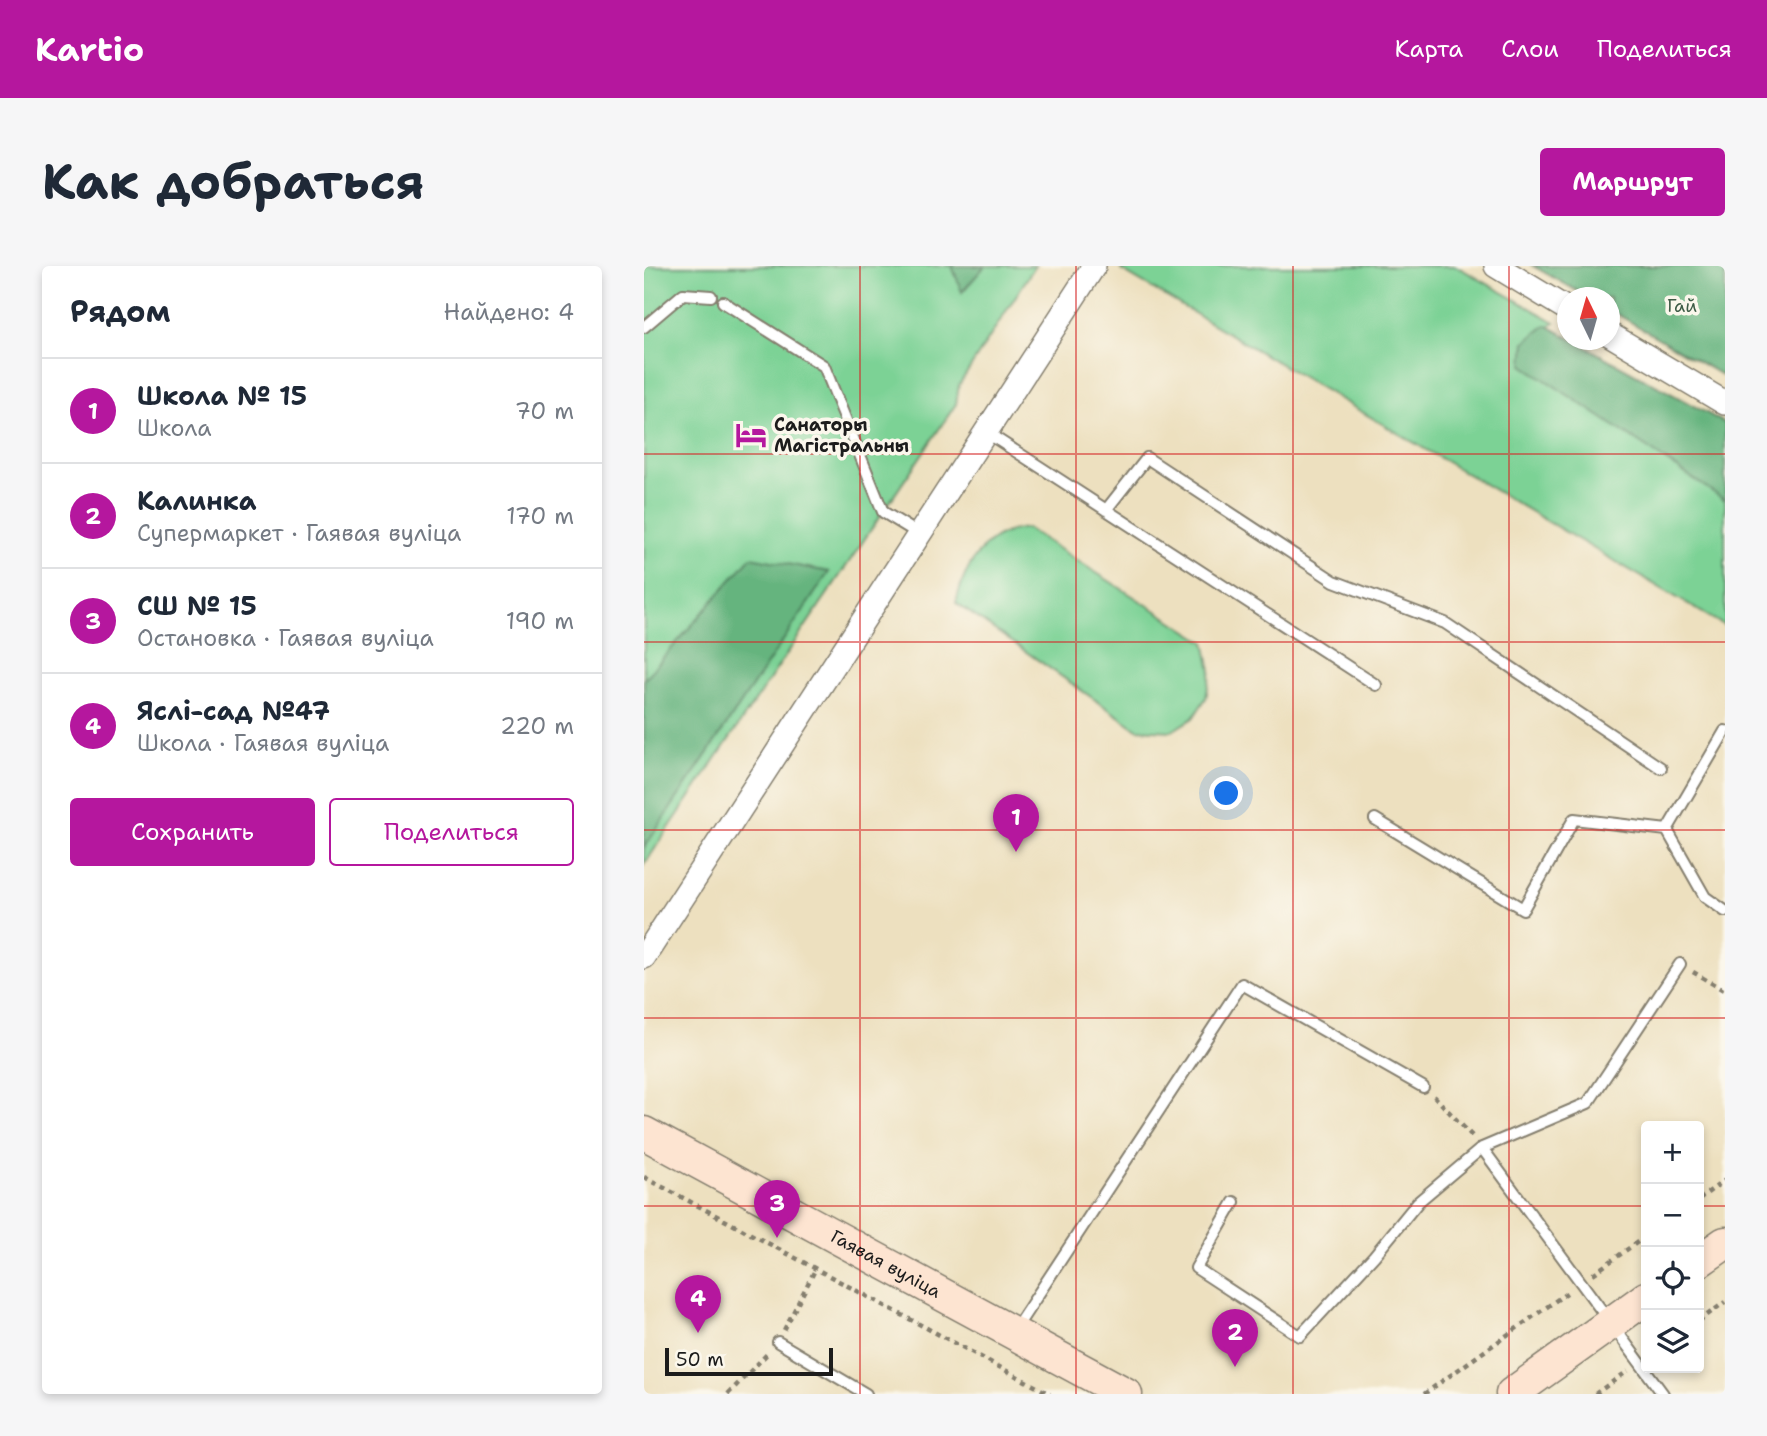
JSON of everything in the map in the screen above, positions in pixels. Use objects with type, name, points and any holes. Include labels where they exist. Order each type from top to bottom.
[{"type":"main road","name":"Гаявая вуліца","points":[[644,1133],[1109,1390]]},
{"type":"main road","points":[[1704,1258],[1725,1243]]},
{"type":"main road","points":[[1512,1394],[1641,1302]]},
{"type":"street","points":[[644,957],[1094,266]]},
{"type":"street","points":[[1496,266],[1557,303]]},
{"type":"street","points":[[1620,341],[1725,403]]},
{"type":"lane","points":[[644,327],[682,294],[711,296]]},
{"type":"lane","points":[[723,302],[824,366],[883,512],[919,534]]},
{"type":"lane","points":[[986,432],[1376,685]]},
{"type":"lane","points":[[1106,510],[1147,458],[1334,581],[1445,623],[1661,768]]},
{"type":"lane","points":[[1667,830],[1725,731]]},
{"type":"lane","points":[[1375,819],[1523,909],[1574,819],[1667,830]]},
{"type":"lane","points":[[1667,830],[1706,897],[1725,911]]},
{"type":"lane","points":[[1234,1202],[1196,1268],[1300,1336],[1374,1256],[1418,1202],[1482,1148],[1588,1103],[1681,964]]},
{"type":"lane","points":[[1012,1334],[1242,984],[1423,1087]]},
{"type":"lane","points":[[1482,1148],[1641,1362]]},
{"type":"lane","points":[[778,1342],[866,1394]]},
{"type":"lane","points":[[1649,1373],[1663,1394]]},
{"type":"path","points":[[1681,964],[1725,991]]},
{"type":"path","points":[[1423,1087],[1448,1108],[1482,1148]]},
{"type":"path","points":[[644,1177],[1050,1394]]},
{"type":"path","points":[[1704,1196],[1725,1181]]},
{"type":"path","points":[[1424,1394],[1641,1240]]},
{"type":"path","points":[[1704,1317],[1725,1302]]},
{"type":"path","points":[[1595,1394],[1641,1362]]},
{"type":"green space","points":[[644,266],[1035,266],[959,385],[956,404],[644,865]]},
{"type":"green space","points":[[952,266],[985,266],[962,292]]},
{"type":"green space","points":[[1122,266],[1456,266],[1555,322],[1525,342],[1524,365],[1725,500],[1725,626],[1121,270]]},
{"type":"green space","name":"Гай","points":[[1533,266],[1725,266],[1725,377],[1620,316],[1620,287],[1570,287]]},
{"type":"green space","points":[[1546,325],[1557,331],[1557,350],[1592,350],[1725,423],[1725,500],[1523,365],[1525,342]]},
{"type":"green space","points":[[1026,528],[1205,642],[1211,670],[1206,698],[1193,718],[1172,731],[1137,729],[956,603],[971,564],[988,543],[1011,531]]},
{"type":"green space","points":[[751,557],[829,572],[644,848],[644,680]]},
{"type":"place","name":"Санаторы Магістральны","points":[[751,435]]},
{"type":"place","name":"Школа № 15","points":[[1016,852]]},
{"type":"place","name":"СШ № 15","points":[[777,1238]]},
{"type":"place","name":"Яслі-сад №47","points":[[698,1333]]},
{"type":"place","name":"Калинка","points":[[1235,1367]]}]
